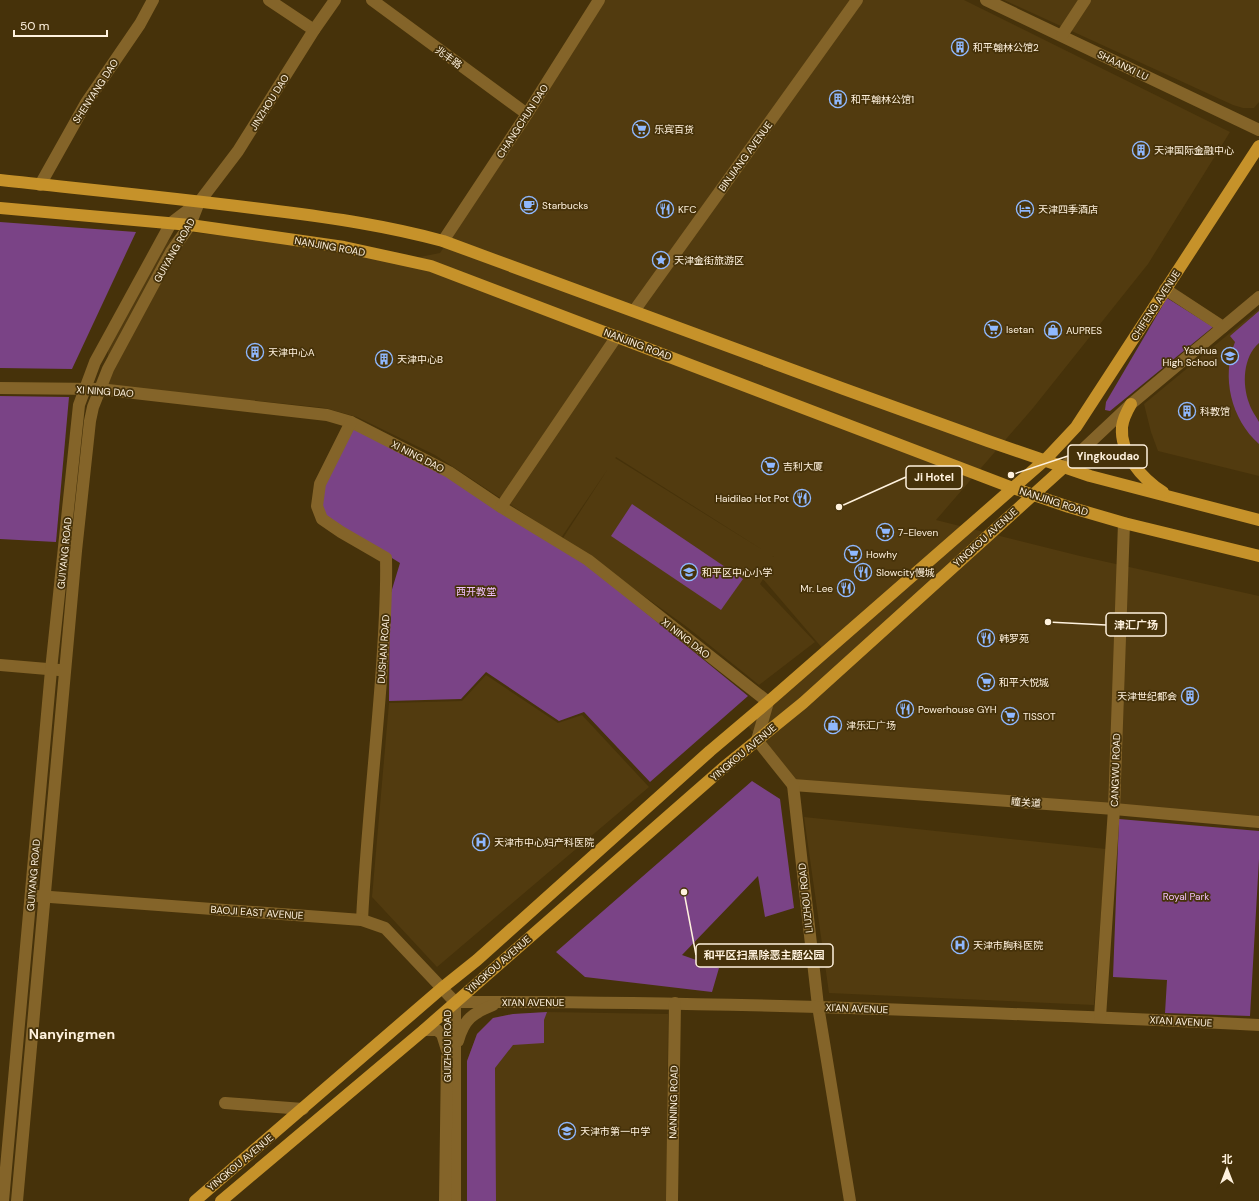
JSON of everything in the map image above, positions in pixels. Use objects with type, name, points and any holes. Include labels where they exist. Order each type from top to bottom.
[{"type":"main road","name":"CHIFENG AVENUE","points":[[1045,460],[1076,427],[1259,146]]},
{"type":"main road","points":[[0,180],[200,201],[345,220],[405,230],[443,241],[844,389],[1090,476],[1259,520]]},
{"type":"main road","name":"NANJING ROAD","points":[[0,208],[190,225],[344,247],[431,266],[1013,488],[1124,523],[1259,556]]},
{"type":"main road","points":[[1131,404],[1124,418],[1122,428],[1129,455],[1143,476],[1152,486],[1173,498]]},
{"type":"main road","name":"YINGKOU AVENUE","points":[[195,1201],[442,988],[477,960],[710,751],[1045,460]]},
{"type":"main road","points":[[974,474],[1000,478],[1024,479],[1044,476],[1064,467]]},
{"type":"main road","name":"YINGKOU AVENUE","points":[[221,1201],[424,1030],[723,768],[803,703],[1032,494],[1064,467]]},
{"type":"main road","points":[[303,1109],[332,1106]]},
{"type":"street","name":"SHENYANG DAO","points":[[40,185],[86,103],[140,24],[153,0]]},
{"type":"street","points":[[269,0],[314,30]]},
{"type":"street","name":"JINZHOU DAO","points":[[200,201],[238,151],[314,30],[335,0]]},
{"type":"street","name":"兆丰路","points":[[372,0],[527,114]]},
{"type":"street","name":"CHANGCHUN DAO","points":[[443,241],[527,114],[599,0]]},
{"type":"street","name":"BINJIANG AVENUE","points":[[634,311],[857,0]]},
{"type":"street","name":"SHAANXI LU","points":[[986,0],[1259,130]]},
{"type":"street","points":[[1062,35],[1085,0]]},
{"type":"street","name":"GUIYANG ROAD","points":[[3,1201],[4,1159],[32,895],[51,670],[80,404],[84,389],[95,362],[171,223],[200,201]]},
{"type":"street","name":"GUIYANG ROAD","points":[[17,1201],[76,551],[90,421],[99,389],[108,369],[171,252],[190,225],[200,201]]},
{"type":"street","points":[[1165,289],[1223,327]]},
{"type":"street","name":"YINGKOU AVENUE","points":[[1064,467],[1131,404],[1259,297]]},
{"type":"street","points":[[501,507],[617,336]]},
{"type":"street","name":"XI NING DAO","points":[[0,388],[99,389],[327,415],[351,422],[449,472],[501,507],[588,560],[768,702]]},
{"type":"street","name":"DUSHAN ROAD","points":[[351,422],[320,484],[316,506],[322,519],[341,532],[386,558],[386,599],[375,751],[366,848],[362,920]]},
{"type":"street","name":"CANGWU ROAD","points":[[1100,1018],[1114,809],[1124,523]]},
{"type":"street","points":[[0,665],[66,671]]},
{"type":"street","points":[[768,702],[757,740],[793,785]]},
{"type":"street","name":"瞳关道","points":[[793,785],[1114,809],[1259,822]]},
{"type":"street","name":"LIUZHOU ROAD","points":[[793,785],[818,1006],[850,1201]]},
{"type":"street","name":"BAOJI EAST AVENUE","points":[[32,895],[362,920],[385,928],[442,988]]},
{"type":"street","name":"GUIZHOU ROAD","points":[[442,988],[451,1005],[455,1201]]},
{"type":"street","points":[[451,1050],[471,1016],[479,1010],[500,1002]]},
{"type":"street","name":"XI'AN AVENUE","points":[[451,1005],[500,1002],[818,1006],[1259,1025]]},
{"type":"street","name":"NANNING ROAD","points":[[672,1201],[674,1003]]},
{"type":"street","points":[[424,1030],[437,1030],[442,1034],[451,1050]]},
{"type":"street","name":"GUIZHOU ROAD","points":[[445,1201],[451,1050]]},
{"type":"street","points":[[225,1103],[303,1109]]},
{"type":"street","points":[[4,1159],[21,1160]]},
{"type":"shaded area","points":[[605,0],[964,0],[1230,132],[1148,264],[1033,408],[936,520],[1080,556],[1259,596],[1259,818],[796,788],[748,726],[829,656],[763,579],[760,584],[815,642],[759,685],[687,627],[563,538],[608,469],[561,538],[435,455],[357,417],[325,408],[107,385],[108,349],[165,244],[181,231],[315,246],[395,262],[440,253],[533,113]],"holes":[[[616,457],[774,557],[615,458]]]},
{"type":"shaded area","points":[[1004,0],[1259,0],[1259,102],[1254,108],[1243,108],[1233,105]]},
{"type":"shaded area","name":"Yaohua High School","points":[[1259,309],[1259,476],[1158,451],[1151,432],[1144,404]]},
{"type":"shaded area","name":"天津市中心妇产科医院","points":[[486,675],[558,723],[582,715],[649,787],[437,967],[372,897],[389,703],[462,701]]},
{"type":"shaded area","name":"天津市胸科医院","points":[[804,817],[1106,849],[1094,1005],[829,993]]},
{"type":"shaded area","name":"天津市第一中学","points":[[547,1012],[668,1014],[667,1201],[467,1201],[467,1061],[477,1034],[493,1018],[513,1014]]},
{"type":"green space","points":[[0,222],[136,232],[72,369],[0,368]]},
{"type":"green space","points":[[1167,298],[1213,327],[1110,411],[1105,410],[1106,402]]},
{"type":"green space","points":[[1259,311],[1259,343],[1254,349],[1247,363],[1245,371],[1245,388],[1252,411],[1259,422],[1259,444],[1249,434],[1235,410],[1231,397],[1229,369],[1235,342],[1230,336]]},
{"type":"green space","points":[[0,396],[69,397],[56,542],[0,539]]},
{"type":"green space","name":"西开教堂","points":[[353,427],[448,476],[585,563],[748,696],[650,782],[584,712],[559,721],[486,672],[461,699],[389,701],[390,596],[400,563],[324,516],[319,505],[322,484]]},
{"type":"green space","points":[[632,504],[743,579],[721,610],[611,536]]},
{"type":"green space","points":[[752,781],[780,799],[794,908],[765,917],[758,876],[682,955],[719,968],[712,992],[585,977],[556,952]]},
{"type":"green space","name":"Royal Park","points":[[1119,819],[1259,831],[1259,859],[1250,1016],[1165,1013],[1167,980],[1113,977]]},
{"type":"green space","points":[[547,1012],[544,1020],[544,1043],[513,1045],[495,1068],[496,1201],[467,1201],[467,1061],[477,1034],[493,1018],[513,1014]]},
{"type":"place","name":"和平翰林公馆2","points":[[960,47]]},
{"type":"place","name":"和平翰林公馆1","points":[[838,99]]},
{"type":"place","name":"乐宾百货","points":[[641,129]]},
{"type":"place","name":"天津国际金融中心","points":[[1141,150]]},
{"type":"place","name":"Starbucks","points":[[529,205]]},
{"type":"place","name":"KFC","points":[[665,209]]},
{"type":"place","name":"天津四季酒店","points":[[1025,209]]},
{"type":"place","name":"天津金街旅游区","points":[[661,260]]},
{"type":"place","name":"Isetan","points":[[993,329]]},
{"type":"place","name":"AUPRES","points":[[1053,330]]},
{"type":"place","name":"天津中心A","points":[[255,352]]},
{"type":"place","name":"Yaohua High School","points":[[1230,356]]},
{"type":"place","name":"天津中心B","points":[[384,359]]},
{"type":"place","name":"科教馆","points":[[1187,411]]},
{"type":"place","name":"吉利大厦","points":[[770,466]]},
{"type":"place","name":"Yingkoudao","points":[[1011,475]]},
{"type":"place","name":"Haidilao Hot Pot","points":[[802,498]]},
{"type":"place","name":"Ji Hotel","points":[[839,507]]},
{"type":"place","name":"7-Eleven","points":[[885,532]]},
{"type":"place","name":"Howhy","points":[[853,554]]},
{"type":"place","name":"和平区中心小学","points":[[689,572]]},
{"type":"place","name":"Slowcity慢城","points":[[863,572]]},
{"type":"place","name":"Mr. Lee","points":[[846,588]]},
{"type":"place","name":"津汇广场","points":[[1048,622]]},
{"type":"place","name":"韩罗苑","points":[[986,638]]},
{"type":"place","name":"和平大悦城","points":[[986,682]]},
{"type":"place","name":"天津世纪都会","points":[[1190,696]]},
{"type":"place","name":"Powerhouse GYH","points":[[905,709]]},
{"type":"place","name":"TISSOT","points":[[1010,716]]},
{"type":"place","name":"津乐汇广场","points":[[833,725]]},
{"type":"place","name":"天津市中心妇产科医院","points":[[481,842]]},
{"type":"place","name":"和平区扫黑除恶主题公园","points":[[684,892]]},
{"type":"place","name":"天津市胸科医院","points":[[960,945]]},
{"type":"place","name":"天津市第一中学","points":[[567,1131]]},
{"type":"district","name":"Nanyingmen","points":[[72,1034]]}]
